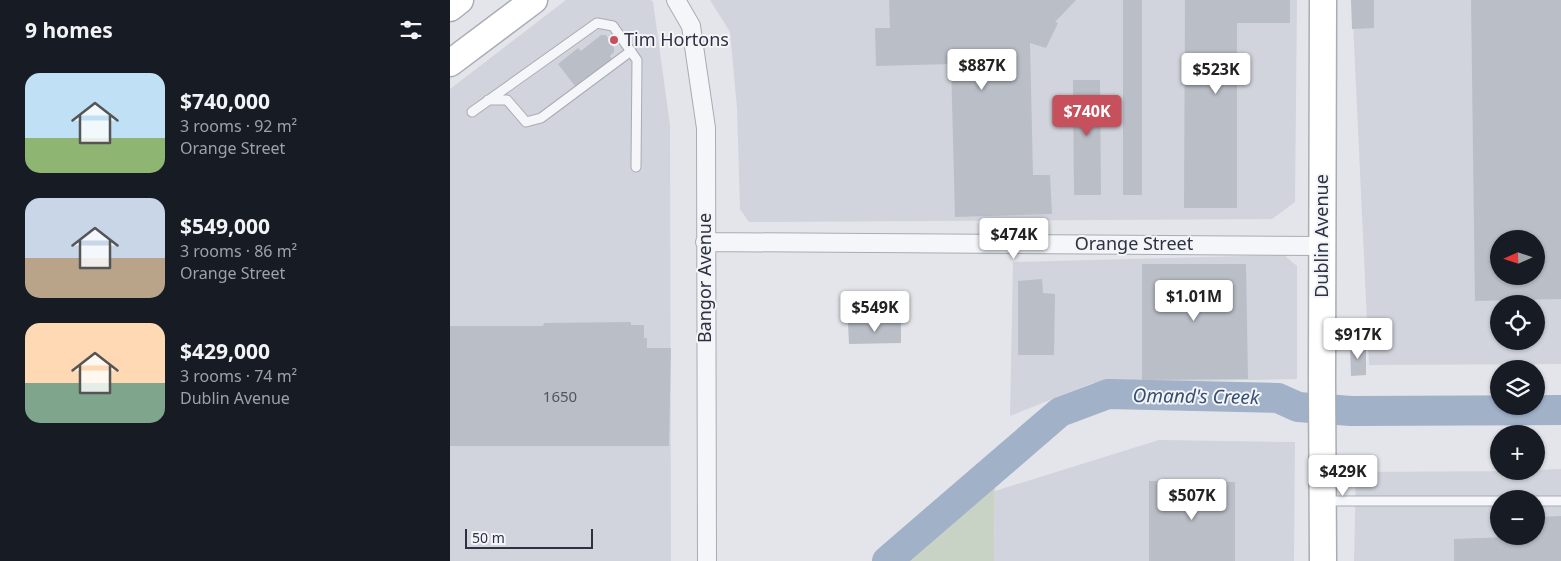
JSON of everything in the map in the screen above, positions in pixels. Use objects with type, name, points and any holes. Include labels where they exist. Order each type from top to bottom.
[{"type":"main road","points":[[450,8],[460,0]]},
{"type":"main road","points":[[450,63],[534,0]]},
{"type":"main road","name":"Dublin Avenue","points":[[1323,0],[1323,561]]},
{"type":"street","name":"Bangor Avenue","points":[[676,0],[691,26],[706,128],[707,561]]},
{"type":"street","name":"Orange Street","points":[[705,242],[1322,246]]},
{"type":"lane","points":[[472,112],[597,23],[613,26],[637,60],[636,167]]},
{"type":"lane","points":[[488,100],[507,100],[526,122],[541,118],[631,51]]},
{"type":"lane","points":[[1322,500],[1490,502]]},
{"type":"lane","points":[[1545,501],[1561,501]]},
{"type":"shaded area","points":[[566,0],[651,0],[653,2],[670,125],[671,561],[450,561],[450,89]]},
{"type":"shaded area","points":[[710,0],[1297,0],[1295,202],[1272,219],[749,222],[740,209],[737,108],[730,32]]},
{"type":"shaded area","points":[[1352,0],[1561,0],[1561,364],[1545,364],[1545,360],[1490,360],[1490,364],[1369,365]]},
{"type":"shaded area","points":[[1284,255],[1297,266],[1297,379],[1093,383],[1010,416],[1013,262]]},
{"type":"shaded area","points":[[1159,440],[1295,442],[1294,561],[994,561],[995,491]]},
{"type":"shaded area","points":[[1561,469],[1561,561],[1354,561],[1356,472],[1490,471],[1490,480],[1545,480],[1545,470]]},
{"type":"green space","points":[[995,469],[994,561],[910,561],[910,558]]},
{"type":"building","points":[[889,0],[1076,0],[1055,22],[1058,23],[1046,48],[1030,43],[1033,175],[1050,175],[1052,214],[955,217],[951,64],[876,66],[875,28],[890,28]]},
{"type":"building","points":[[1123,0],[1142,0],[1142,195],[1123,195]]},
{"type":"building","points":[[1185,0],[1290,0],[1290,23],[1237,23],[1237,208],[1184,208]]},
{"type":"building","points":[[1351,0],[1374,0],[1374,28],[1352,29]]},
{"type":"building","points":[[1471,0],[1561,0],[1561,299],[1545,299],[1545,295],[1490,295],[1490,301],[1475,301]]},
{"type":"building","points":[[601,35],[606,35],[614,48],[614,52],[610,56],[612,59],[575,86],[558,64],[578,48],[581,51]]},
{"type":"building","points":[[1073,80],[1100,80],[1101,195],[1074,195]]},
{"type":"building","points":[[1142,264],[1246,264],[1248,379],[1142,380]]},
{"type":"building","points":[[1042,279],[1043,293],[1055,294],[1054,355],[1018,355],[1018,281]]},
{"type":"building","points":[[631,322],[631,325],[644,325],[644,338],[647,338],[647,348],[671,348],[669,446],[450,446],[450,326],[543,326],[544,323]]},
{"type":"building","points":[[848,323],[901,323],[901,343],[849,344]]},
{"type":"building","points":[[1350,345],[1366,345],[1366,375],[1351,376]]},
{"type":"building","points":[[1149,481],[1235,482],[1235,561],[1149,561]]},
{"type":"building","points":[[1561,516],[1561,561],[1454,561],[1454,539],[1490,538],[1490,545],[1545,545],[1545,517]]},
{"type":"waterway","name":"Omand's Creek","points":[[887,561],[1060,412],[1108,394],[1278,398],[1298,407],[1351,411],[1561,410]]},
{"type":"place","name":"Tim Hortons","points":[[614,40]]}]
